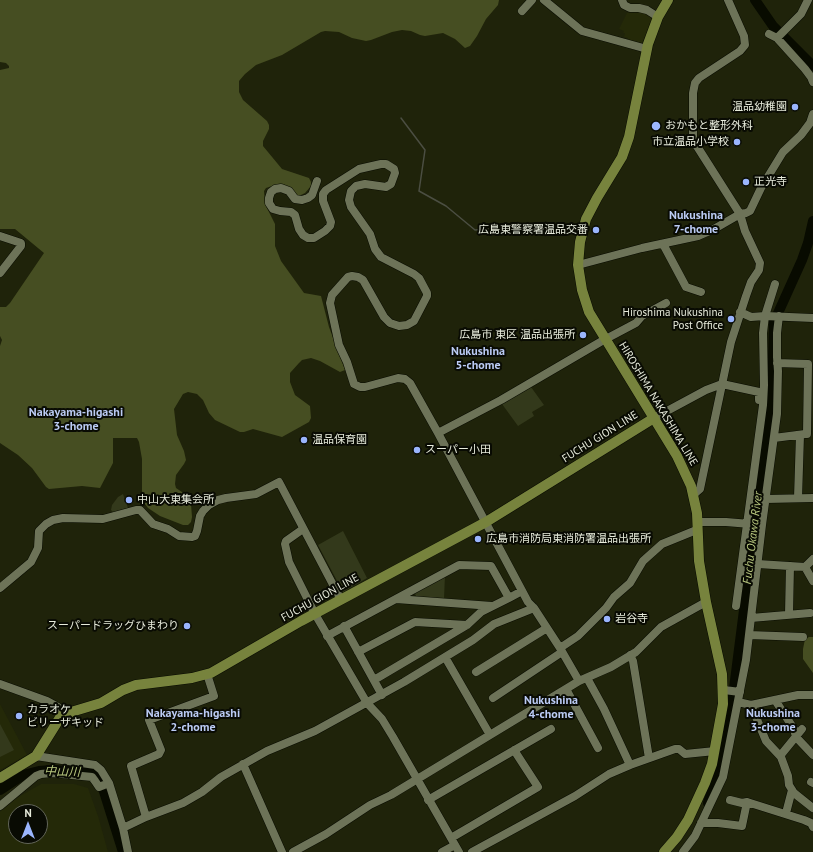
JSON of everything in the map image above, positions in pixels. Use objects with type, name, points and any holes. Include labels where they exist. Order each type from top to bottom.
[{"type":"main road","name":"HIROSHIMA NAKASHIMA LINE","points":[[664,852],[677,837],[688,820],[712,764],[723,704],[724,690],[722,674],[706,602],[699,561],[693,495],[682,466],[590,312],[582,290],[578,265],[580,242],[586,219],[622,157],[629,137],[647,49],[658,17],[668,0]]},
{"type":"main road","name":"FUCHU GION LINE","points":[[64,714],[101,704],[123,690],[136,686],[192,678],[207,674],[314,614],[486,522],[654,418]]},
{"type":"main road","points":[[0,778],[36,756],[56,722],[64,714]]},
{"type":"street","points":[[522,11],[532,0]]},
{"type":"street","points":[[544,0],[582,31],[647,49]]},
{"type":"street","points":[[622,0],[624,5],[630,8],[647,10],[658,17]]},
{"type":"street","points":[[693,495],[700,489],[731,342],[751,282],[759,270],[760,263],[745,231],[740,214],[693,140],[693,93],[695,83],[740,51],[745,45],[744,36],[728,0]]},
{"type":"street","points":[[777,38],[801,14],[808,0]]},
{"type":"street","points":[[770,34],[777,38],[805,69],[813,82]]},
{"type":"street","points":[[578,265],[642,248],[698,236],[714,229],[740,214],[750,211],[774,166],[784,152],[801,135],[810,123],[813,114]]},
{"type":"street","points":[[317,181],[312,195],[308,198],[302,200],[295,199],[289,191],[281,188],[275,189],[271,192],[269,198],[269,203],[273,209],[291,212],[295,215],[299,229],[303,235],[308,238],[314,238],[330,226],[331,222],[323,201],[323,194],[326,190],[359,168],[386,164],[394,168],[395,173],[392,184],[386,187],[365,184],[356,186],[351,191],[348,200],[351,207],[370,234],[375,250],[381,256],[420,278],[427,296],[414,321],[407,325],[399,326],[384,318],[363,280],[358,277],[348,277],[332,295],[330,303],[338,345],[347,362],[354,384],[360,387],[365,387],[398,378],[405,379],[410,384],[438,433],[528,602],[534,608],[561,650],[604,709],[630,764]]},
{"type":"street","points":[[0,236],[21,243],[21,246],[0,273]]},
{"type":"street","points":[[663,244],[686,287],[701,292]]},
{"type":"street","points":[[736,606],[761,417],[764,385],[763,333],[765,316],[775,284]]},
{"type":"street","points":[[438,433],[501,400],[636,323],[642,316],[666,303]]},
{"type":"street","points":[[740,312],[752,317],[779,316],[813,318]]},
{"type":"street","points":[[683,852],[695,836],[723,778],[740,692],[752,618],[762,526],[777,414],[777,333],[779,316]]},
{"type":"street","points":[[777,363],[808,364],[807,434],[798,498]]},
{"type":"street","points":[[654,418],[706,390],[722,384],[759,392],[758,408],[761,417]]},
{"type":"street","points":[[774,438],[807,434]]},
{"type":"street","points":[[0,588],[31,562],[38,548],[39,531],[46,524],[59,519],[103,519],[140,510],[153,524],[168,529],[179,536],[192,537],[195,536],[197,531],[200,516],[209,505],[226,498],[256,494],[279,482],[341,600]]},
{"type":"street","points":[[766,499],[813,498]]},
{"type":"street","points":[[493,698],[561,650],[578,636],[606,608],[614,597],[630,583],[643,561],[662,544],[694,530],[697,526],[726,522],[762,526]]},
{"type":"street","points":[[303,529],[286,541],[285,548],[289,562],[314,614],[367,703],[382,720],[455,845]]},
{"type":"street","points":[[758,564],[805,567],[813,560]]},
{"type":"street","points":[[327,636],[459,564],[492,566],[509,598]]},
{"type":"street","points":[[789,614],[790,566]]},
{"type":"street","points":[[805,567],[813,581]]},
{"type":"street","points":[[374,680],[467,625],[481,612],[522,591]]},
{"type":"street","points":[[395,599],[494,606]]},
{"type":"street","points":[[294,852],[583,679],[611,667],[636,652],[661,627],[706,602]]},
{"type":"street","points":[[123,828],[189,799],[202,792],[221,777],[267,750],[315,731],[382,695],[473,640],[494,624],[534,608]]},
{"type":"street","points":[[752,618],[810,613]]},
{"type":"street","points":[[358,652],[415,622],[467,625]]},
{"type":"street","points":[[344,626],[382,695]]},
{"type":"street","points":[[476,672],[547,628]]},
{"type":"street","points":[[749,635],[803,637]]},
{"type":"street","points":[[630,655],[649,758]]},
{"type":"street","points":[[445,657],[490,735]]},
{"type":"street","points":[[146,818],[131,766],[159,754],[161,750],[149,720],[214,696],[207,674]]},
{"type":"street","points":[[0,684],[47,701],[58,707],[64,714]]},
{"type":"street","points":[[566,689],[598,748]]},
{"type":"street","points":[[724,690],[740,692]]},
{"type":"street","points":[[738,702],[751,705],[798,695],[813,696]]},
{"type":"street","points":[[774,700],[794,729],[796,737],[813,755]]},
{"type":"street","points":[[751,705],[766,741],[780,756],[792,790],[813,808]]},
{"type":"street","points":[[428,800],[551,729]]},
{"type":"street","points":[[780,756],[802,729]]},
{"type":"street","points":[[472,852],[575,796],[609,774],[630,764],[675,749],[679,749],[685,754],[715,751]]},
{"type":"street","points":[[442,852],[455,845],[538,787],[514,750]]},
{"type":"street","points":[[36,756],[95,765],[101,770],[105,785],[123,828],[128,852]]},
{"type":"street","points":[[243,764],[282,852]]},
{"type":"street","points":[[0,806],[41,774],[52,773],[86,776],[92,778],[99,787],[105,785]]},
{"type":"street","points":[[786,813],[792,790]]},
{"type":"street","points":[[730,800],[742,803],[747,802],[786,813],[811,823],[813,827]]},
{"type":"street","points":[[702,823],[742,826],[747,802]]},
{"type":"shaded area","points":[[0,0],[499,0],[498,5],[486,19],[470,46],[465,48],[455,39],[443,33],[425,36],[411,31],[402,30],[366,41],[352,38],[339,32],[325,31],[282,55],[256,65],[239,81],[239,92],[243,100],[267,121],[269,125],[269,129],[263,141],[263,146],[282,169],[309,178],[311,182],[311,186],[301,195],[296,195],[275,185],[266,188],[264,191],[265,204],[275,224],[275,246],[281,261],[304,293],[321,296],[329,327],[345,370],[340,372],[320,361],[311,358],[302,360],[299,363],[290,373],[290,382],[295,395],[310,406],[311,418],[309,422],[282,437],[253,429],[240,432],[215,420],[209,413],[203,400],[197,394],[188,392],[183,394],[174,409],[177,435],[186,460],[176,475],[175,484],[176,488],[188,496],[191,504],[192,517],[191,522],[188,525],[183,525],[160,516],[148,508],[145,504],[142,491],[142,459],[137,438],[113,438],[113,463],[100,488],[82,486],[49,489],[32,468],[18,455],[0,443],[0,346],[2,340],[0,336],[0,307],[6,307],[10,303],[44,253],[15,229],[0,229],[0,70],[9,68],[9,66],[6,63],[0,62]]},
{"type":"shaded area","points":[[642,12],[653,17],[641,46],[627,42],[628,38],[624,37],[624,31],[619,29],[627,13]]},
{"type":"shaded area","points":[[531,387],[544,405],[532,412],[534,416],[518,426],[502,404]]},
{"type":"shaded area","points":[[123,494],[128,508],[114,513],[111,510],[112,505],[118,497]]},
{"type":"shaded area","points":[[343,531],[367,578],[343,592],[318,545]]},
{"type":"shaded area","points":[[445,575],[444,599],[417,598],[414,592]]},
{"type":"shaded area","points":[[813,637],[813,673],[803,659],[805,639]]},
{"type":"shaded area","points":[[0,704],[27,755],[0,770]]},
{"type":"shaded area","points":[[0,724],[14,750],[0,757]]},
{"type":"shaded area","points":[[41,784],[74,784],[88,788],[108,852],[0,852],[0,812],[3,806]]},
{"type":"waterway","name":"Fuchu Okawa River","points":[[755,0],[773,26],[813,66]]},
{"type":"waterway","points":[[401,118],[425,150],[419,191],[446,206],[475,230],[488,229]]},
{"type":"waterway","name":"Fuchu Okawa River","points":[[708,803],[723,753],[732,704],[772,392],[774,322],[802,260],[813,221]]},
{"type":"waterway","name":"中山川","points":[[0,790],[23,775],[39,771],[52,770],[89,772],[98,777],[101,782],[123,852]]},
{"type":"place","name":"温品幼稚園","points":[[795,107]]},
{"type":"place","name":"おかもと整形外科","points":[[656,126]]},
{"type":"place","name":"市立温品小学校","points":[[737,142]]},
{"type":"place","name":"正光寺","points":[[746,182]]},
{"type":"place","name":"広島東警察署温品交番","points":[[596,230]]},
{"type":"place","name":"Hiroshima Nukushina Post Office","points":[[731,319]]},
{"type":"place","name":"広島市 東区 温品出張所","points":[[583,335]]},
{"type":"place","name":"温品保育園","points":[[304,440]]},
{"type":"place","name":"スーパー小田","points":[[417,450]]},
{"type":"place","name":"中山大東集会所","points":[[129,500]]},
{"type":"place","name":"広島市消防局東消防署温品出張所","points":[[478,539]]},
{"type":"place","name":"岩谷寺","points":[[607,619]]},
{"type":"place","name":"スーパードラッグひまわり","points":[[187,626]]},
{"type":"place","name":"カラオケ ビリーザキッド","points":[[19,716]]},
{"type":"district","name":"Nukushina 7-chome","points":[[696,223]]},
{"type":"district","name":"Nukushina 5-chome","points":[[478,359]]},
{"type":"district","name":"Nakayama-higashi 3-chome","points":[[76,420]]},
{"type":"district","name":"Nukushina 4-chome","points":[[551,708]]},
{"type":"district","name":"Nakayama-higashi 2-chome","points":[[193,721]]},
{"type":"district","name":"Nukushina 3-chome","points":[[773,721]]}]
